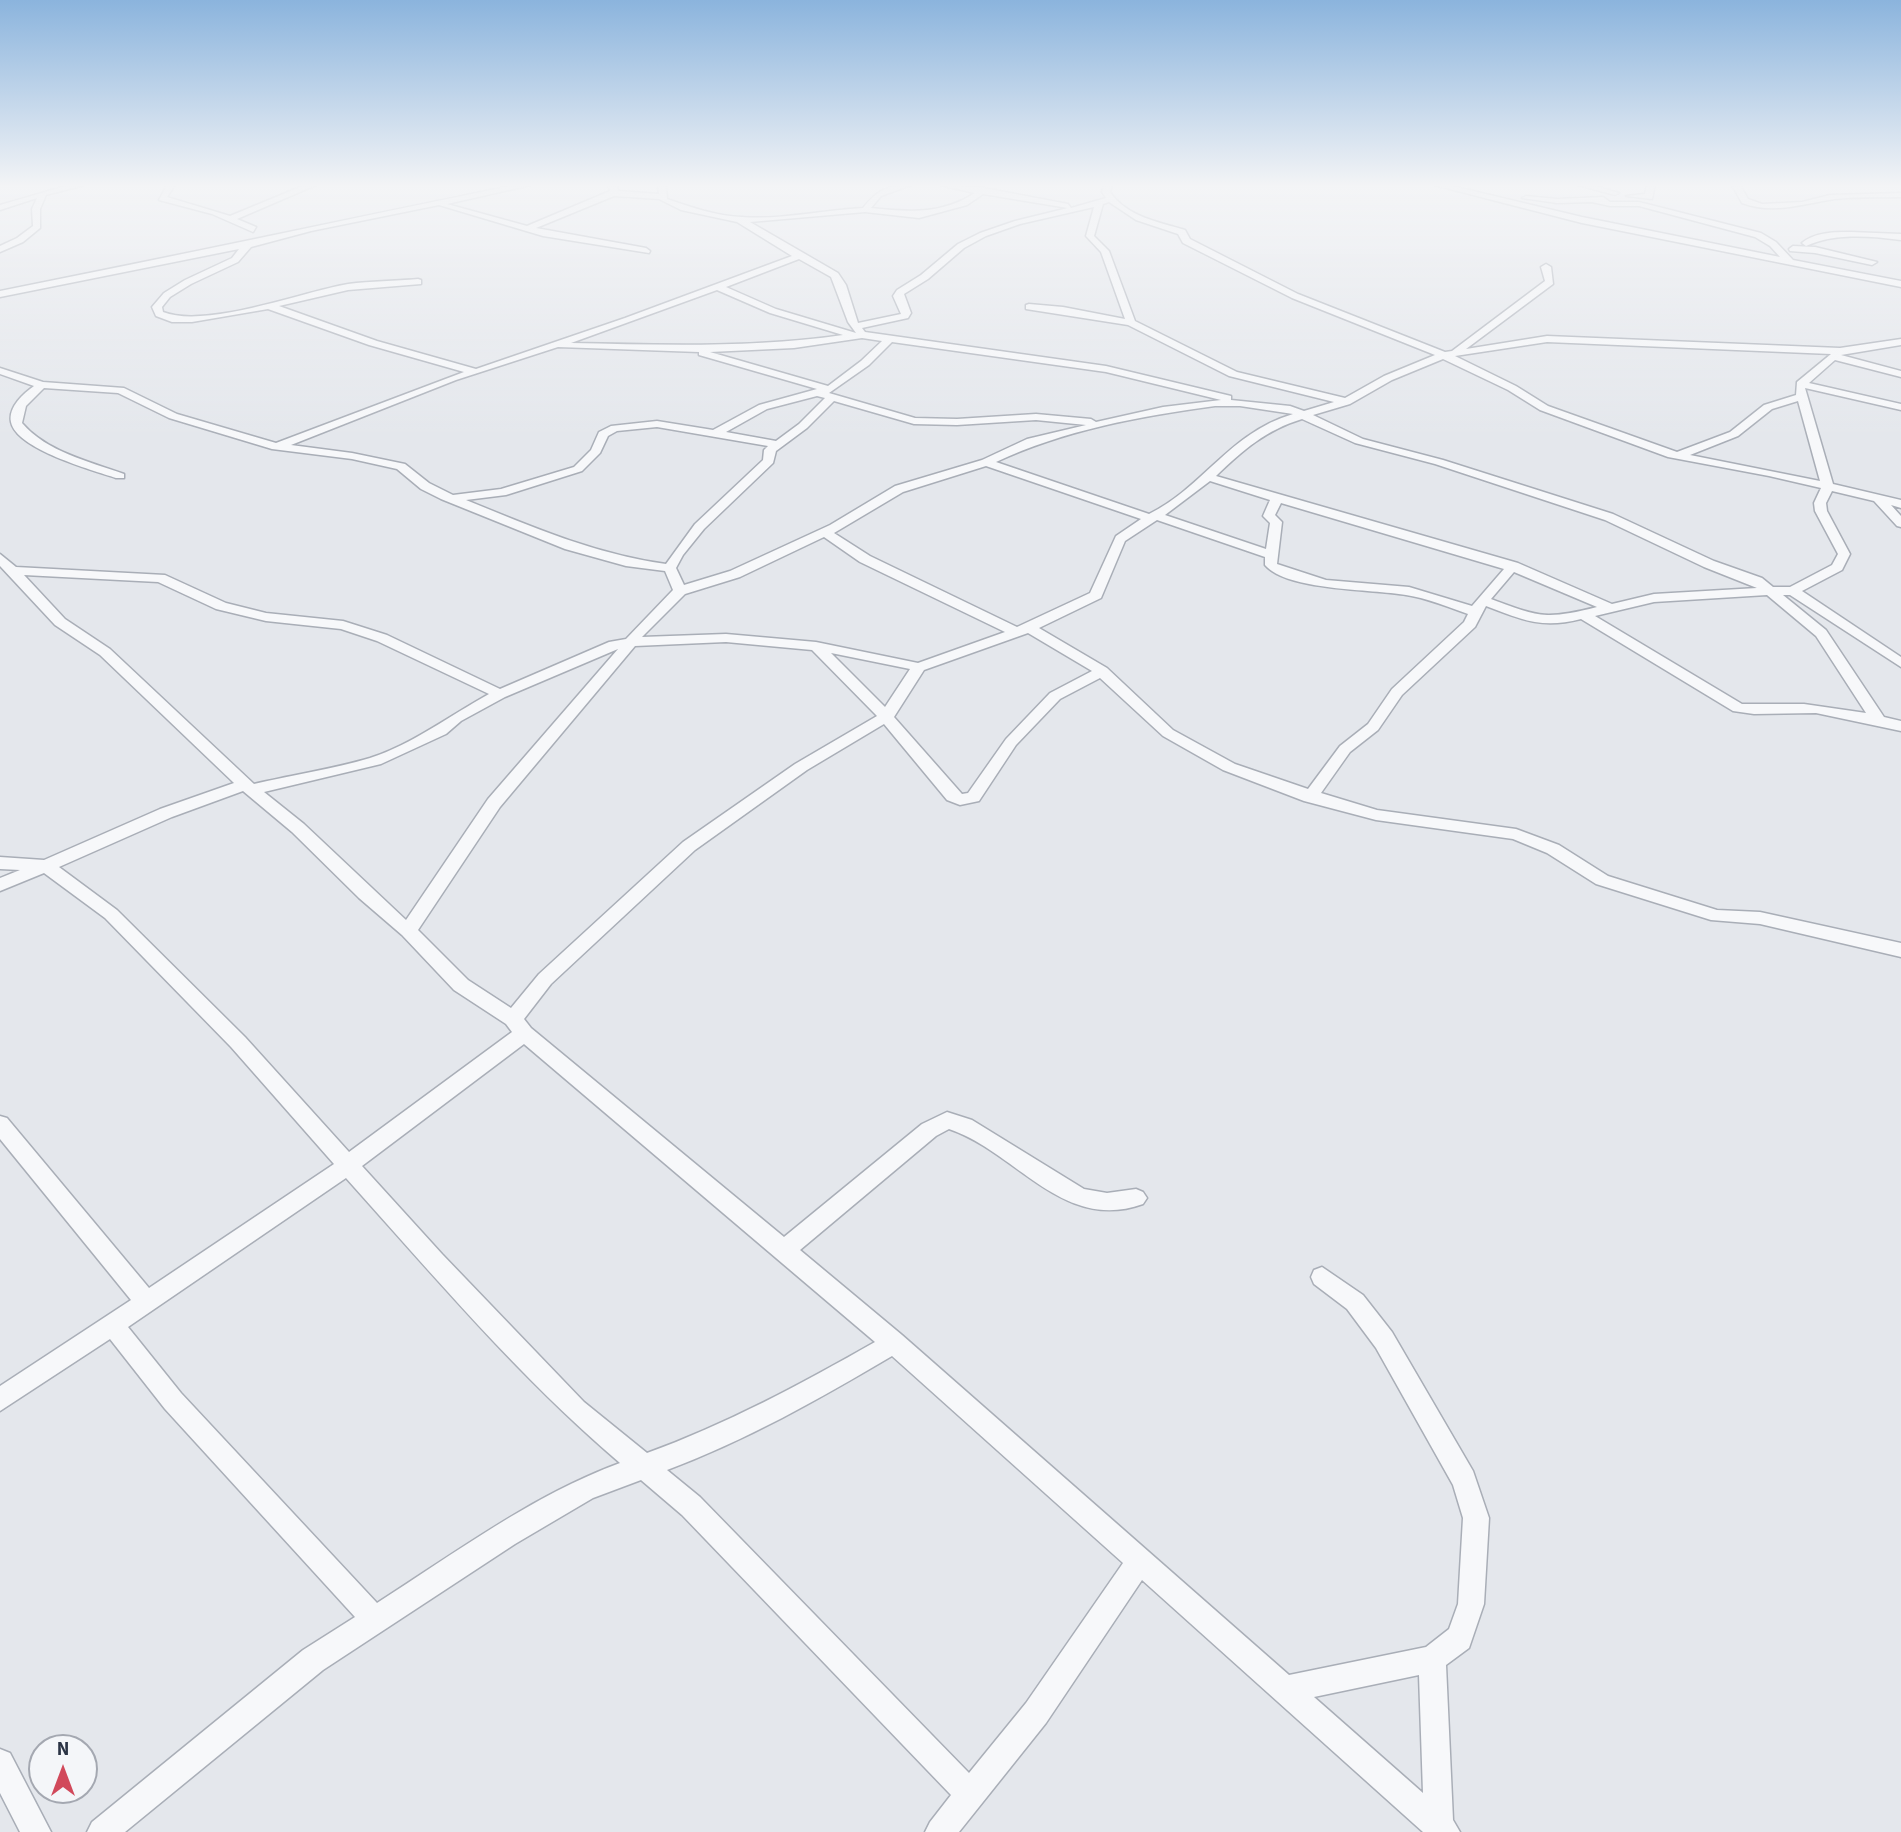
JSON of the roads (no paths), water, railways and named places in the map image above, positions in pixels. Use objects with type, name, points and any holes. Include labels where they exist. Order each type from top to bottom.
[{"type":"street","points":[[0,294],[119,270]]},
{"type":"street","points":[[215,270],[167,295],[157,307],[159,314],[170,320],[189,320],[269,306],[347,287],[418,282]]},
{"type":"street","points":[[276,447],[452,378],[477,372],[762,270]]},
{"type":"street","points":[[826,270],[835,275],[859,330]]},
{"type":"street","points":[[552,345],[692,348],[794,345],[905,316],[898,296],[901,291],[934,270]]},
{"type":"street","points":[[1112,270],[1130,323]]},
{"type":"street","points":[[1244,270],[1295,296],[1449,354],[1544,408],[1678,456],[1769,472],[1901,504]]},
{"type":"street","points":[[0,885],[166,813],[248,788],[376,761],[441,731],[456,718],[500,694],[614,645],[726,638],[816,646],[919,667],[1023,630],[1096,595],[1120,539],[1208,477],[1245,441],[1269,426],[1346,402],[1388,378],[1449,354],[1514,311],[1550,282],[1547,270]]},
{"type":"street","points":[[1833,270],[1901,284]]},
{"type":"street","points":[[719,287],[772,312],[843,332],[859,330],[890,338],[1106,369],[1212,393],[1240,403]]},
{"type":"street","points":[[269,306],[373,343],[477,372]]},
{"type":"street","points":[[1029,307],[1063,310],[1130,323],[1233,374],[1346,402]]},
{"type":"street","points":[[670,568],[684,544],[732,494],[769,461],[770,450],[803,426],[828,393],[865,363],[890,338]]},
{"type":"street","points":[[1449,354],[1547,339],[1838,354],[1901,342]]},
{"type":"street","points":[[692,348],[914,421],[1010,434],[1104,423],[1181,407],[1240,403],[1285,408],[1359,441],[1439,462],[1609,517],[1709,564],[1758,581],[1822,633],[1878,719]]},
{"type":"street","points":[[1838,354],[1901,374]]},
{"type":"street","points":[[1801,384],[1838,354]]},
{"type":"street","points":[[0,371],[42,385],[120,390],[173,416],[276,447],[352,456],[401,466],[425,486],[453,499],[592,554],[670,568]]},
{"type":"street","points":[[1276,500],[1269,516],[1276,522],[1271,565],[1276,569],[1325,584],[1409,591],[1541,620],[1557,621],[1654,598],[1793,591],[1836,567],[1844,558],[1821,511],[1820,503],[1828,486],[1801,397],[1801,384]]},
{"type":"street","points":[[1801,384],[1901,407]]},
{"type":"street","points":[[42,385],[27,396],[16,410],[16,423],[31,440],[66,457],[120,476]]},
{"type":"street","points":[[715,434],[763,407],[828,393]]},
{"type":"street","points":[[1678,456],[1734,434],[1768,407],[1801,397]]},
{"type":"street","points":[[408,931],[494,803],[634,642],[653,616],[680,591],[735,574],[824,532],[899,489],[986,462],[1010,434],[1037,417],[1104,423]]},
{"type":"street","points":[[453,499],[502,492],[578,469],[596,451],[603,434],[615,428],[657,424],[776,444]]},
{"type":"street","points":[[986,462],[1038,483],[1081,494],[1271,555]]},
{"type":"street","points":[[1208,477],[1276,500],[1435,541],[1513,566],[1564,585],[1612,609]]},
{"type":"street","points":[[1878,499],[1901,523]]},
{"type":"street","points":[[824,532],[865,559],[1023,630],[1102,671],[1168,733],[1229,766],[1310,797],[1376,815],[1516,834],[1553,849],[1602,880],[1717,916],[1760,918],[1901,950]]},
{"type":"street","points":[[7,565],[160,578],[221,606],[266,617],[343,625],[382,638],[500,694]]},
{"type":"street","points":[[7,565],[60,622],[105,652],[248,788],[298,828],[365,894],[408,931],[461,985],[518,1026],[894,1343],[1442,1829]]},
{"type":"street","points":[[1310,797],[1345,749],[1373,727],[1397,692],[1470,624],[1480,606],[1513,566]]},
{"type":"street","points":[[670,568],[680,591]]},
{"type":"street","points":[[1793,591],[1901,663]]},
{"type":"street","points":[[1586,616],[1738,708],[1754,711],[1810,708],[1878,719],[1901,726]]},
{"type":"street","points":[[816,646],[886,718],[953,796],[960,800],[972,797],[1011,742],[1055,696],[1102,671]]},
{"type":"street","points":[[0,1400],[313,1191],[518,1026],[545,979],[689,846],[801,767],[886,718],[919,667]]},
{"type":"street","points":[[0,863],[46,866],[111,914],[238,1042],[346,1164],[576,1410],[641,1467],[691,1506],[971,1795]]},
{"type":"street","points":[[783,1251],[929,1130],[947,1120],[965,1126],[1078,1197],[1099,1203],[1136,1199]]},
{"type":"street","points":[[0,1124],[147,1301]]},
{"type":"street","points":[[1283,1690],[1433,1659],[1459,1638],[1471,1604],[1476,1518],[1464,1480],[1384,1340],[1354,1302],[1322,1277]]},
{"type":"street","points":[[112,1324],[173,1401],[374,1619]]},
{"type":"street","points":[[102,1832],[313,1660],[374,1619],[586,1488],[702,1445],[787,1405],[894,1343]]},
{"type":"street","points":[[940,1832],[1036,1713],[1139,1562]]},
{"type":"street","points":[[1433,1659],[1442,1829]]},
{"type":"street","points":[[0,1763],[36,1832]]}]
